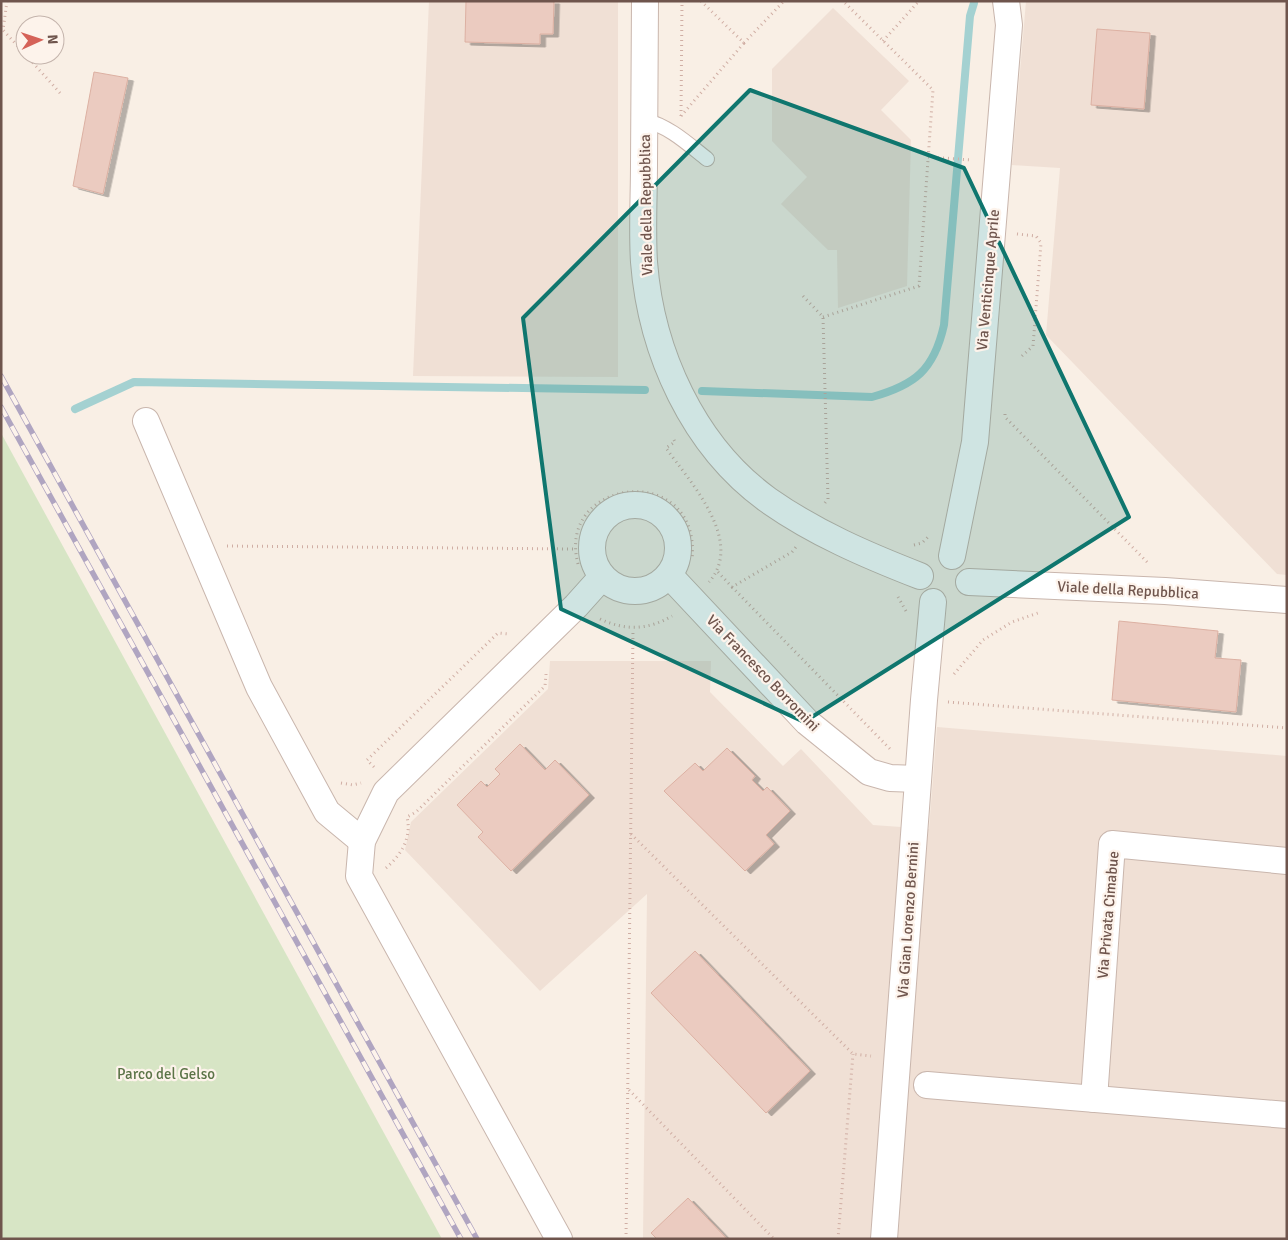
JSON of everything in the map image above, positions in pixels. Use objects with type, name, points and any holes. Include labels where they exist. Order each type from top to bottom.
[{"type":"street","name":"Viale della Repubblica","points":[[645,1],[644,262],[652,313],[662,351],[677,386],[710,444],[735,471],[766,499],[809,527],[858,551],[920,576]]},
{"type":"street","name":"Via Venticinque Aprile","points":[[952,556],[975,442],[1009,25],[1006,1]]},
{"type":"street","points":[[146,421],[259,687],[327,812],[362,840]]},
{"type":"street","points":[[559,1239],[359,876],[362,840],[376,783],[576,606],[594,564],[591,549],[593,534],[606,516],[626,505],[648,507],[667,519],[675,532],[678,547],[676,561],[680,570],[660,584],[636,592],[618,588],[591,573]]},
{"type":"street","points":[[943,554],[952,556],[965,566],[969,582],[967,590],[956,602],[941,604],[933,602],[922,591],[920,576],[928,561],[943,554]]},
{"type":"street","name":"Via Francesco Borromini","points":[[680,570],[702,587],[807,722],[869,772],[890,778],[918,779]]},
{"type":"street","name":"Viale della Repubblica","points":[[969,582],[1165,591],[1287,600]]},
{"type":"street","name":"Via Gian Lorenzo Bernini","points":[[884,1239],[933,602]]},
{"type":"street","name":"Via Privata Cimabue","points":[[1094,1099],[1112,844],[1287,861]]},
{"type":"street","points":[[927,1085],[1287,1115]]},
{"type":"lane","points":[[644,120],[656,122],[707,159]]},
{"type":"lane","points":[[897,1070],[927,1085]]},
{"type":"path","points":[[7,1],[3,30],[15,43]]},
{"type":"path","points":[[681,117],[682,1]]},
{"type":"path","points":[[701,1],[744,43]]},
{"type":"path","points":[[672,132],[681,117],[744,43],[784,1]]},
{"type":"path","points":[[823,317],[919,286],[933,90],[843,1]]},
{"type":"path","points":[[883,40],[920,1]]},
{"type":"path","points":[[35,65],[60,93]]},
{"type":"path","points":[[928,156],[968,160]]},
{"type":"path","points":[[1007,234],[1036,236],[1042,242],[1033,346],[1022,356]]},
{"type":"path","points":[[803,296],[823,317],[826,414]]},
{"type":"path","points":[[1004,410],[1005,417],[1151,566]]},
{"type":"path","points":[[591,616],[608,623],[633,629],[656,625],[683,611],[702,587],[718,572],[720,547],[717,523],[704,500],[666,448],[675,442],[671,433]]},
{"type":"path","points":[[591,573],[576,550],[577,537],[583,520],[596,504],[616,493],[645,490],[666,500],[684,518],[693,546],[680,570]]},
{"type":"path","points":[[906,545],[922,543],[932,533]]},
{"type":"path","points":[[222,546],[576,550]]},
{"type":"path","points":[[732,587],[892,751],[890,778]]},
{"type":"path","points":[[896,595],[900,599],[908,617]]},
{"type":"path","points":[[952,678],[956,670],[983,640],[1012,622],[1045,610]]},
{"type":"path","points":[[626,1239],[633,629]]},
{"type":"path","points":[[333,780],[353,785],[376,783],[367,760],[498,633],[514,634]]},
{"type":"path","points":[[381,871],[393,862],[405,844],[409,824],[407,817],[416,812],[545,686],[546,668]]},
{"type":"path","points":[[924,700],[1287,728]]},
{"type":"path","points":[[631,833],[853,1054],[897,1070]]},
{"type":"path","points":[[838,1239],[853,1054]]},
{"type":"path","points":[[628,1089],[774,1239]]},
{"type":"highlighted area","points":[[750,90],[964,168],[1129,517],[804,722],[561,609],[523,318]]},
{"type":"shaded area","points":[[429,1],[618,1],[618,377],[413,376]]},
{"type":"shaded area","points":[[1026,1],[1287,1],[1287,575],[1277,574],[1046,335],[1060,168],[1012,165]]},
{"type":"shaded area","points":[[833,8],[909,81],[881,110],[911,140],[907,286],[838,308],[837,250],[828,250],[781,204],[807,177],[772,141],[772,69]]},
{"type":"shaded area","points":[[550,661],[711,661],[710,692],[783,766],[801,749],[873,825],[929,829],[937,727],[1287,756],[1287,1239],[643,1239],[647,894],[540,991],[405,850],[411,822],[548,689]]},
{"type":"green space","name":"Parco del Gelso","points":[[1,433],[442,1239],[1,1239]]},
{"type":"building","points":[[466,1],[554,1],[553,34],[540,34],[540,44],[465,42]]},
{"type":"building","points":[[1097,29],[1150,33],[1144,109],[1091,105]]},
{"type":"building","points":[[94,72],[128,78],[103,194],[73,186]]},
{"type":"building","points":[[1119,621],[1218,631],[1215,658],[1241,660],[1236,712],[1112,700]]},
{"type":"building","points":[[520,744],[545,770],[555,760],[589,795],[511,871],[478,837],[483,832],[457,805],[481,781],[487,787],[500,774],[495,769]]},
{"type":"building","points":[[727,748],[755,776],[752,780],[763,791],[767,787],[790,811],[766,835],[774,844],[745,871],[664,791],[695,763],[703,771]]},
{"type":"building","points":[[695,951],[810,1071],[766,1113],[651,993]]},
{"type":"building","points":[[688,1198],[727,1239],[657,1239],[651,1233]]},
{"type":"waterway","points":[[702,391],[872,397],[911,381],[928,364],[935,354],[944,325],[970,16],[974,3]]},
{"type":"waterway","points":[[75,409],[134,382],[645,390]]},
{"type":"railway","points":[[1,376],[477,1239]]},
{"type":"railway","points":[[1,407],[461,1239]]}]
